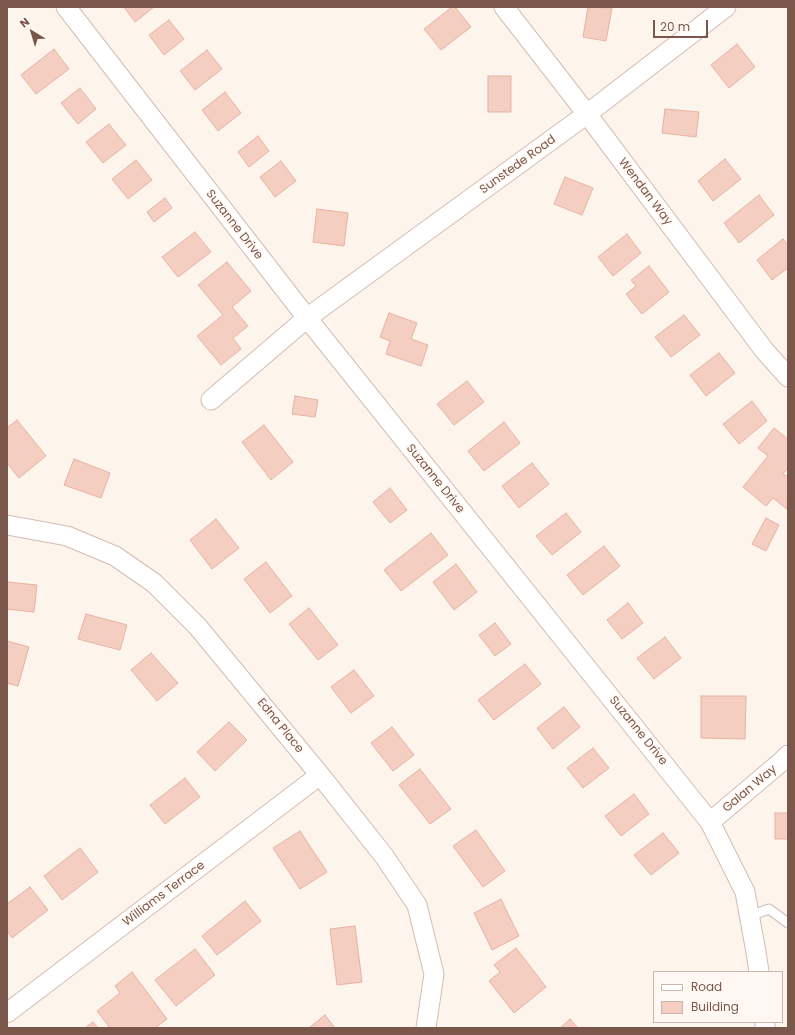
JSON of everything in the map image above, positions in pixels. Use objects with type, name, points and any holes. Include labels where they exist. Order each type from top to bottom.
[{"type":"street","name":"Suzanne Drive","points":[[66,7],[307,318],[710,822],[745,892],[759,971]]},
{"type":"street","name":"Wendan Way","points":[[504,7],[587,114],[764,350],[788,377]]},
{"type":"street","name":"Sunstede Road","points":[[210,400],[307,318],[587,114],[726,7]]},
{"type":"street","name":"Edna Place","points":[[7,525],[67,536],[115,556],[154,583],[198,626],[384,856],[417,905],[434,974],[426,1028]]},
{"type":"street","name":"Galan Way","points":[[710,822],[788,755]]},
{"type":"street","name":"Williams Terrace","points":[[7,1013],[320,775]]},
{"type":"lane","points":[[750,916],[769,910],[788,923]]},
{"type":"building","points":[[124,7],[154,7],[135,22]]},
{"type":"building","points":[[452,7],[455,7],[471,27],[441,50],[424,29]]},
{"type":"building","points":[[588,7],[612,8],[606,41],[583,37]]},
{"type":"building","points":[[169,20],[184,39],[164,55],[149,35]]},
{"type":"building","points":[[737,44],[755,67],[729,88],[711,65]]},
{"type":"building","points":[[54,49],[69,69],[36,94],[21,75]]},
{"type":"building","points":[[207,50],[222,69],[195,90],[180,71]]},
{"type":"building","points":[[488,76],[511,76],[511,112],[488,112]]},
{"type":"building","points":[[80,88],[96,109],[78,124],[61,103]]},
{"type":"building","points":[[225,92],[241,113],[218,131],[202,110]]},
{"type":"building","points":[[665,109],[699,112],[696,137],[662,133]]},
{"type":"building","points":[[109,124],[126,145],[103,163],[86,142]]},
{"type":"building","points":[[258,136],[269,151],[249,167],[238,152]]},
{"type":"building","points":[[725,159],[741,179],[713,201],[698,181]]},
{"type":"building","points":[[136,160],[152,180],[128,199],[112,179]]},
{"type":"building","points":[[281,161],[296,181],[275,197],[260,177]]},
{"type":"building","points":[[565,177],[593,188],[582,215],[554,204]]},
{"type":"building","points":[[759,195],[774,215],[739,243],[724,223]]},
{"type":"building","points":[[165,198],[172,208],[154,222],[147,212]]},
{"type":"building","points":[[317,209],[348,213],[344,246],[313,242]]},
{"type":"building","points":[[195,232],[211,252],[178,277],[162,257]]},
{"type":"building","points":[[627,234],[641,253],[613,276],[598,257]]},
{"type":"building","points":[[783,239],[788,245],[788,268],[772,280],[757,260]]},
{"type":"building","points":[[227,262],[251,291],[232,307],[248,326],[233,338],[241,349],[221,365],[197,336],[223,315],[198,285]]},
{"type":"building","points":[[649,266],[669,292],[642,314],[626,294],[636,286],[631,280]]},
{"type":"building","points":[[389,313],[417,323],[411,339],[428,345],[421,366],[386,354],[390,341],[380,337]]},
{"type":"building","points":[[684,315],[700,335],[671,357],[655,337]]},
{"type":"building","points":[[719,353],[735,373],[706,396],[690,375]]},
{"type":"building","points":[[467,381],[484,402],[454,425],[437,404]]},
{"type":"building","points":[[295,396],[318,400],[315,417],[292,414]]},
{"type":"building","points":[[752,401],[767,421],[739,444],[723,424]]},
{"type":"building","points":[[17,420],[46,456],[19,478],[7,463],[7,428]]},
{"type":"building","points":[[504,422],[520,443],[484,471],[468,451]]},
{"type":"building","points":[[264,425],[293,462],[271,480],[242,442]]},
{"type":"building","points":[[774,428],[788,439],[788,468],[783,474],[788,477],[787,509],[773,498],[766,506],[743,487],[768,456],[758,448]]},
{"type":"building","points":[[74,459],[110,473],[101,498],[64,485]]},
{"type":"building","points":[[532,463],[549,484],[519,508],[502,486]]},
{"type":"building","points":[[390,488],[407,510],[390,523],[373,502]]},
{"type":"building","points":[[566,513],[581,532],[552,555],[536,536]]},
{"type":"building","points":[[766,518],[779,525],[766,551],[752,544]]},
{"type":"building","points":[[216,519],[239,548],[212,569],[190,540]]},
{"type":"building","points":[[431,533],[448,555],[401,591],[384,570]]},
{"type":"building","points":[[604,546],[620,566],[583,595],[567,575]]},
{"type":"building","points":[[266,562],[292,596],[270,613],[244,579]]},
{"type":"building","points":[[456,564],[477,592],[454,610],[433,582]]},
{"type":"building","points":[[7,582],[37,585],[34,612],[7,609]]},
{"type":"building","points":[[628,603],[643,623],[622,639],[607,620]]},
{"type":"building","points":[[309,608],[338,645],[318,660],[289,624]]},
{"type":"building","points":[[86,614],[127,625],[120,650],[78,639]]},
{"type":"building","points":[[495,623],[511,644],[495,656],[479,635]]},
{"type":"building","points":[[665,637],[681,658],[654,679],[637,658]]},
{"type":"building","points":[[7,641],[29,647],[18,686],[7,683]]},
{"type":"building","points":[[151,653],[178,683],[157,701],[131,670]]},
{"type":"building","points":[[525,664],[541,684],[494,720],[478,700]]},
{"type":"building","points":[[354,670],[374,696],[351,713],[331,687]]},
{"type":"building","points":[[701,696],[746,696],[745,739],[701,738]]},
{"type":"building","points":[[564,707],[580,727],[553,749],[537,728]]},
{"type":"building","points":[[229,722],[247,740],[215,771],[197,752]]},
{"type":"building","points":[[392,727],[414,755],[393,771],[371,743]]},
{"type":"building","points":[[593,748],[609,768],[583,788],[567,768]]},
{"type":"building","points":[[420,769],[451,809],[430,824],[399,785]]},
{"type":"building","points":[[185,778],[200,797],[165,824],[150,805]]},
{"type":"building","points":[[634,794],[649,814],[621,836],[605,816]]},
{"type":"building","points":[[775,813],[788,813],[788,839],[775,839]]},
{"type":"building","points":[[476,830],[505,871],[483,887],[453,846]]},
{"type":"building","points":[[300,831],[327,872],[300,889],[273,848]]},
{"type":"building","points":[[663,833],[679,853],[651,875],[634,855]]},
{"type":"building","points":[[80,848],[98,872],[62,900],[44,876]]},
{"type":"building","points":[[30,887],[48,910],[12,938],[7,931],[7,904]]},
{"type":"building","points":[[501,899],[519,936],[492,950],[474,913]]},
{"type":"building","points":[[245,901],[261,921],[217,955],[202,936]]},
{"type":"building","points":[[355,926],[362,982],[337,985],[330,929]]},
{"type":"building","points":[[516,948],[546,987],[514,1013],[489,981],[500,972],[494,965]]},
{"type":"building","points":[[195,949],[215,975],[176,1006],[155,980]]},
{"type":"building","points":[[132,972],[167,1019],[155,1028],[110,1028],[97,1011],[120,993],[115,986]]},
{"type":"building","points":[[325,1015],[335,1028],[309,1028]]},
{"type":"building","points":[[570,1019],[578,1028],[560,1028]]},
{"type":"building","points":[[93,1022],[98,1028],[85,1028]]}]
